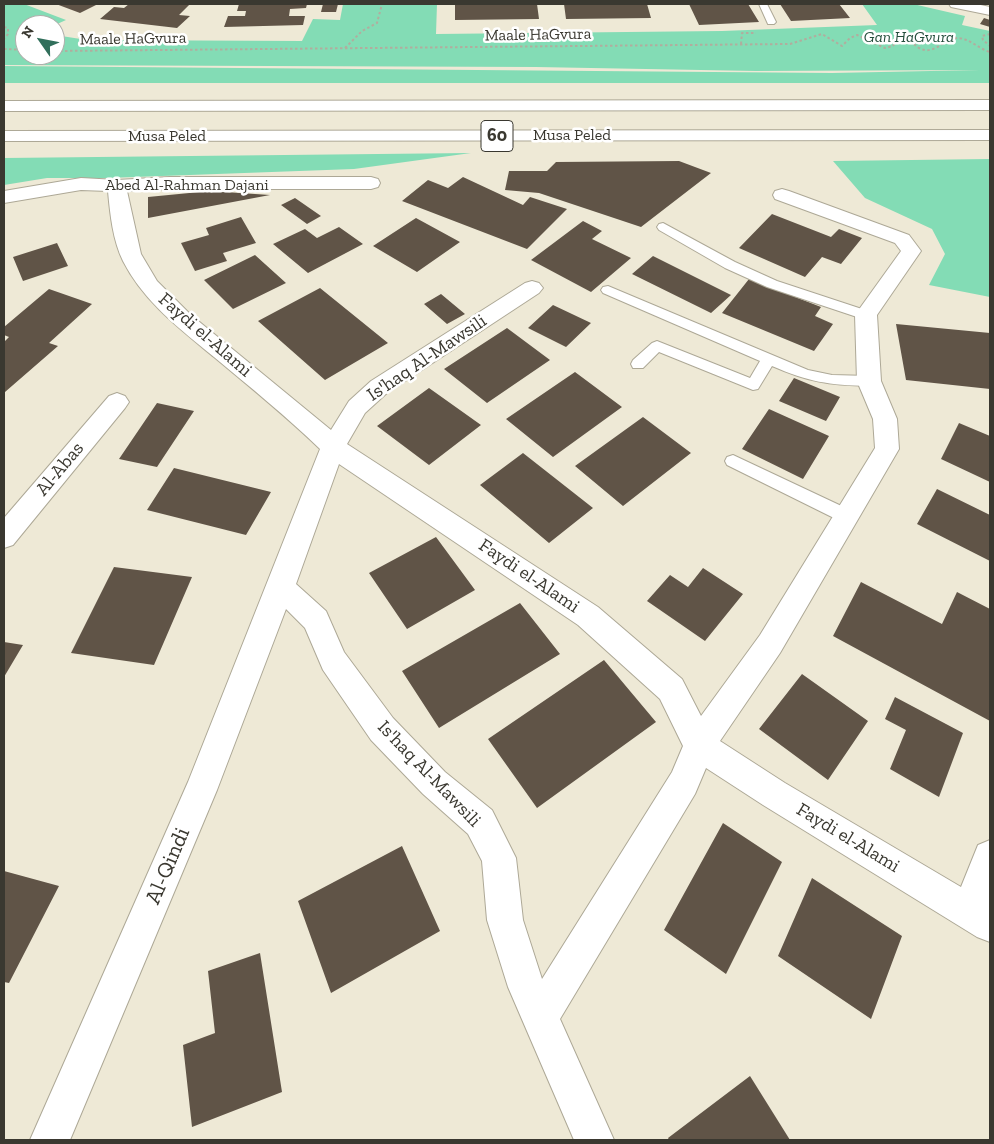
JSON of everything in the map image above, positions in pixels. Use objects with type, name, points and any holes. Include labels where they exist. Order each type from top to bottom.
[{"type":"main road","points":[[956,4],[990,11]]},
{"type":"main road","name":"Musa Peled","points":[[4,106],[990,105]]},
{"type":"main road","name":"Musa Peled","points":[[4,136],[990,135]]},
{"type":"main road","name":"Abed Al-Rahman Dajani","points":[[4,197],[81,184],[117,186],[371,183]]},
{"type":"main road","name":"Faydi el-Alami","points":[[117,186],[117,198],[133,260],[152,288],[188,324],[309,424],[333,447],[588,616],[671,689],[699,745],[774,794],[979,917]]},
{"type":"main road","points":[[539,1018],[684,783],[699,745],[770,644],[887,449],[885,419],[869,382],[866,315],[911,251],[902,238],[782,195]]},
{"type":"main road","name":"Is'haq Al-Mawsili","points":[[532,288],[379,386],[356,407],[333,447],[280,588],[296,600],[316,620],[333,661],[382,729],[434,783],[480,822],[499,858],[505,920],[526,987],[594,1140]]},
{"type":"main road","name":"Al-Abas","points":[[4,537],[117,402]]},
{"type":"main road","name":"Al-Qindi","points":[[50,1140],[201,790],[280,588]]},
{"type":"main road","points":[[979,917],[990,857]]},
{"type":"lane","points":[[762,4],[771,22]]},
{"type":"lane","points":[[663,227],[730,265],[772,284],[866,315]]},
{"type":"lane","points":[[608,290],[805,374],[832,380],[869,382]]},
{"type":"lane","points":[[638,364],[657,346],[753,385],[768,358]]},
{"type":"lane","points":[[734,461],[846,516]]},
{"type":"path","points":[[344,48],[359,36],[362,31],[377,23],[382,4]]},
{"type":"path","points":[[4,27],[8,28],[8,34],[4,39]]},
{"type":"path","name":"Maale HaGvura","points":[[65,51],[790,44],[822,34],[842,46],[850,38],[857,35],[885,48],[893,46],[898,37],[904,35],[921,49],[930,51],[940,47],[946,41],[960,38],[990,52]]},
{"type":"path","points":[[990,34],[982,36],[983,40],[990,46]]},
{"type":"green space","name":"Gan HaGvura","points":[[4,4],[24,4],[53,15],[15,15],[15,65],[65,65],[65,37],[87,40],[302,41],[313,19],[340,20],[343,4],[437,4],[436,34],[722,31],[877,25],[862,4],[913,4],[965,16],[962,25],[990,31],[990,83],[4,83],[4,66],[832,73],[980,70],[756,71],[536,67],[4,65]]},
{"type":"green space","points":[[471,153],[354,169],[107,178],[47,178],[4,185],[4,158]]},
{"type":"green space","points":[[990,159],[990,297],[929,285],[945,254],[932,229],[865,198],[833,161]]},
{"type":"building","points":[[56,4],[98,4],[80,13]]},
{"type":"building","points":[[129,4],[190,4],[179,15],[190,16],[177,28],[100,19],[114,7],[124,8]]},
{"type":"building","points":[[239,4],[307,4],[306,8],[290,9],[289,16],[305,16],[303,25],[224,27],[228,16],[245,16],[246,11],[237,11]]},
{"type":"building","points":[[323,4],[338,4],[336,12],[321,12]]},
{"type":"building","points":[[455,4],[537,4],[539,19],[455,20]]},
{"type":"building","points":[[564,4],[647,4],[651,18],[566,19]]},
{"type":"building","points":[[689,4],[748,4],[759,22],[699,25]]},
{"type":"building","points":[[780,4],[839,4],[850,18],[791,21]]},
{"type":"building","points":[[984,18],[990,20],[990,27],[980,24]]},
{"type":"building","points":[[679,161],[711,173],[641,227],[539,193],[505,190],[509,171],[547,171],[556,162]]},
{"type":"building","points":[[463,177],[523,205],[530,197],[567,209],[527,249],[402,201],[428,180],[448,188]]},
{"type":"building","points":[[210,191],[270,195],[148,218],[148,197]]},
{"type":"building","points":[[295,198],[321,216],[307,224],[281,205]]},
{"type":"building","points":[[772,214],[831,237],[839,229],[862,238],[841,264],[822,257],[805,277],[739,248]]},
{"type":"building","points":[[241,217],[256,243],[223,253],[227,261],[195,271],[181,243],[209,235],[206,228]]},
{"type":"building","points":[[416,218],[460,242],[417,272],[373,246]]},
{"type":"building","points":[[583,221],[602,231],[592,239],[631,258],[591,292],[531,260]]},
{"type":"building","points":[[339,227],[363,244],[308,273],[273,244],[305,229],[317,238]]},
{"type":"building","points":[[57,243],[68,266],[23,281],[13,257]]},
{"type":"building","points":[[255,255],[286,283],[233,309],[204,280]]},
{"type":"building","points":[[653,256],[731,295],[711,313],[632,274]]},
{"type":"building","points":[[749,279],[821,307],[815,316],[833,324],[814,351],[722,313]]},
{"type":"building","points":[[320,288],[388,343],[325,380],[258,321]]},
{"type":"building","points":[[49,289],[92,304],[49,343],[58,346],[4,392],[4,342],[9,337],[4,335],[4,327]]},
{"type":"building","points":[[441,294],[465,314],[447,324],[424,304]]},
{"type":"building","points":[[553,305],[591,323],[566,347],[528,328]]},
{"type":"building","points":[[896,324],[990,333],[990,389],[906,380]]},
{"type":"building","points":[[507,328],[550,360],[487,403],[444,369]]},
{"type":"building","points":[[575,372],[622,407],[553,457],[506,419]]},
{"type":"building","points":[[794,378],[840,397],[826,421],[779,401]]},
{"type":"building","points":[[429,388],[481,425],[429,465],[377,426]]},
{"type":"building","points":[[157,403],[194,411],[157,467],[119,459]]},
{"type":"building","points":[[769,409],[829,436],[803,479],[742,449]]},
{"type":"building","points":[[643,417],[691,453],[623,506],[575,466]]},
{"type":"building","points":[[959,423],[990,436],[990,482],[941,459]]},
{"type":"building","points":[[523,453],[593,508],[549,543],[480,485]]},
{"type":"building","points":[[174,468],[271,492],[246,535],[147,510]]},
{"type":"building","points":[[937,489],[990,515],[990,561],[917,524]]},
{"type":"building","points":[[436,537],[475,590],[407,629],[369,573]]},
{"type":"building","points":[[114,567],[192,577],[154,665],[71,653]]},
{"type":"building","points":[[703,568],[743,594],[705,641],[647,601],[670,575],[688,587]]},
{"type":"building","points":[[861,582],[942,624],[957,592],[990,609],[990,721],[833,636]]},
{"type":"building","points":[[520,603],[560,654],[439,728],[402,671]]},
{"type":"building","points":[[4,642],[23,645],[4,677]]},
{"type":"building","points":[[604,660],[656,722],[537,808],[488,739]]},
{"type":"building","points":[[802,674],[868,721],[828,780],[759,729]]},
{"type":"building","points":[[895,697],[963,733],[939,797],[890,769],[906,730],[885,719]]},
{"type":"building","points":[[723,823],[782,862],[726,974],[664,930]]},
{"type":"building","points":[[402,846],[440,931],[331,993],[298,901]]},
{"type":"building","points":[[4,871],[59,886],[9,983],[4,982]]},
{"type":"building","points":[[812,878],[902,936],[871,1019],[778,956]]},
{"type":"building","points":[[260,953],[282,1092],[192,1127],[183,1045],[215,1033],[208,971]]},
{"type":"building","points":[[750,1076],[790,1140],[669,1140],[668,1138]]}]
